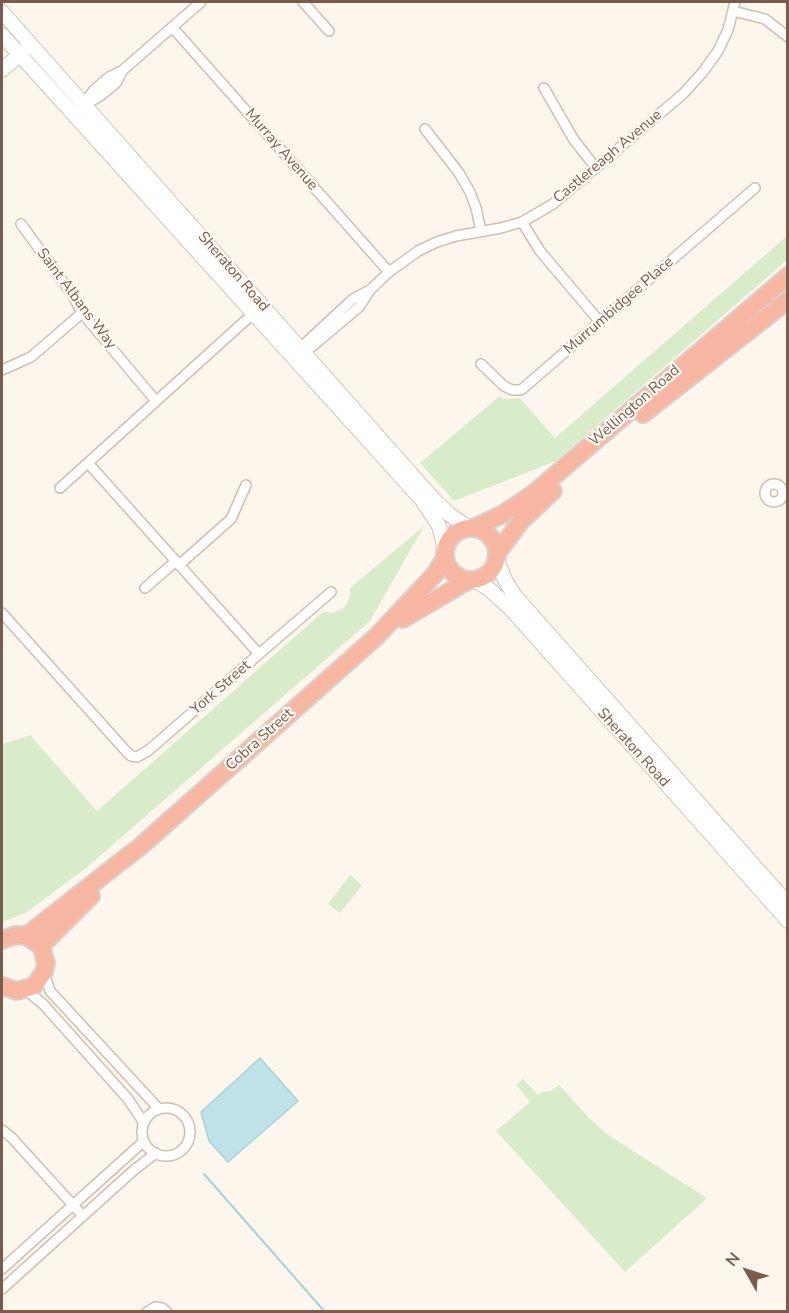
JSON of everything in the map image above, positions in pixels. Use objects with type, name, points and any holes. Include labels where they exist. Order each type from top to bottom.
[{"type":"highway","name":"Wellington Road","points":[[472,527],[503,514],[532,494],[788,276]]},
{"type":"highway","name":"Wellington Road","points":[[497,556],[521,521],[542,501],[656,404],[787,300]]},
{"type":"highway","points":[[472,527],[491,536],[497,556],[488,574],[471,580],[462,578],[451,570],[445,553],[453,534],[472,527]]},
{"type":"highway","name":"Cobra Street","points":[[40,946],[142,845],[378,636],[435,574],[445,553]]},
{"type":"highway","name":"Cobra Street","points":[[378,636],[425,604],[471,580]]},
{"type":"highway","name":"Cobra Street","points":[[26,936],[142,845]]},
{"type":"highway","points":[[2,940],[16,935],[26,936],[40,946],[45,954],[44,972],[34,986],[26,990],[3,990]]},
{"type":"street","points":[[73,114],[116,83],[123,70],[201,2]]},
{"type":"street","points":[[303,2],[329,31]]},
{"type":"street","points":[[734,6],[765,19],[788,36]]},
{"type":"street","name":"Castlereagh Avenue","points":[[299,353],[353,299],[370,290],[389,272],[418,251],[437,242],[522,222],[554,204],[683,93],[702,73],[718,51],[728,30],[734,6]]},
{"type":"street","name":"Sheraton Road","points":[[2,12],[84,104],[258,310]]},
{"type":"street","name":"Murray Avenue","points":[[172,27],[389,272]]},
{"type":"street","name":"Sheraton Road","points":[[2,35],[436,502],[450,515],[472,527]]},
{"type":"street","points":[[2,70],[31,44]]},
{"type":"street","points":[[544,88],[574,140],[596,168]]},
{"type":"street","points":[[425,129],[459,173],[470,192],[481,231]]},
{"type":"street","name":"Murrumbidgee Place","points":[[481,364],[504,386],[512,390],[521,390],[755,188]]},
{"type":"street","points":[[522,222],[540,251],[600,322]]},
{"type":"street","name":"Saint Albans Way","points":[[21,224],[72,294],[82,313],[156,401]]},
{"type":"street","points":[[60,488],[258,310]]},
{"type":"street","points":[[2,370],[31,357],[82,313]]},
{"type":"street","name":"Sheraton Road","points":[[299,353],[422,500],[439,526],[445,553]]},
{"type":"street","name":"York Street","points":[[2,613],[125,750],[137,758],[259,654],[88,463]]},
{"type":"street","points":[[145,588],[231,519],[246,485]]},
{"type":"street","name":"Sheraton Road","points":[[497,556],[505,580],[515,596],[573,671],[788,921]]},
{"type":"street","name":"Sheraton Road","points":[[471,580],[489,589],[505,603],[573,671],[788,904]]},
{"type":"street","points":[[259,654],[332,592]]},
{"type":"street","points":[[44,972],[50,991],[159,1109]]},
{"type":"street","points":[[26,990],[43,1004],[128,1099],[144,1123]]},
{"type":"street","points":[[159,1109],[172,1109],[187,1121],[189,1134],[185,1146],[175,1154],[156,1154],[144,1141],[142,1135],[144,1123],[147,1117],[159,1109]]},
{"type":"street","points":[[2,1130],[82,1215]]},
{"type":"street","points":[[2,1269],[144,1141]]},
{"type":"street","points":[[2,1289],[82,1215],[156,1154]]},
{"type":"street","points":[[147,1311],[155,1308],[167,1311]]},
{"type":"green space","points":[[787,236],[787,260],[556,461],[454,501],[420,463],[500,396],[503,399],[520,398],[555,438]]},
{"type":"green space","points":[[424,526],[370,621],[86,868],[27,912],[2,922],[2,744],[30,735],[97,811],[323,612],[333,613],[344,608],[350,597],[350,588]]},
{"type":"green space","points":[[350,875],[362,885],[340,913],[328,904]]},
{"type":"green space","points":[[523,1079],[538,1095],[551,1091],[559,1085],[608,1135],[707,1198],[625,1272],[496,1131],[530,1102],[516,1085]]},
{"type":"water","points":[[260,1058],[298,1101],[228,1162],[209,1141],[201,1112]]},
{"type":"waterway","points":[[204,1174],[325,1312]]}]
